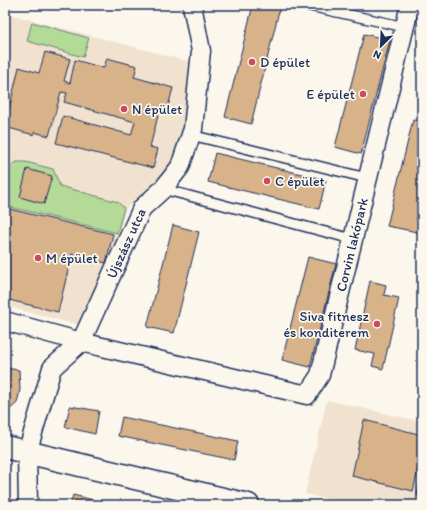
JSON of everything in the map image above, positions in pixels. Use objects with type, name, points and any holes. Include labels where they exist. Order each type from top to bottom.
[{"type":"street","name":"Újszász utca","points":[[28,505],[27,453],[52,368],[81,342],[142,208],[162,189],[180,167],[191,135],[201,51],[192,5]]},
{"type":"street","name":"Corvin lakópark","points":[[81,342],[307,395],[320,376],[410,5]]},
{"type":"street","points":[[5,321],[81,342]]},
{"type":"street","points":[[5,447],[248,505]]},
{"type":"lane","points":[[305,5],[405,27]]},
{"type":"lane","points":[[191,135],[367,178]]},
{"type":"lane","points":[[162,189],[352,239]]},
{"type":"shaded area","points":[[5,13],[195,63],[186,129],[172,166],[156,186],[126,208],[110,265],[82,326],[5,306]]},
{"type":"shaded area","points":[[327,400],[422,422],[422,505],[352,505],[305,494]]},
{"type":"green space","points":[[32,22],[89,38],[83,57],[27,41]]},
{"type":"green space","points":[[17,162],[26,162],[53,169],[60,186],[118,202],[124,208],[117,233],[10,207],[5,199],[5,168]]},
{"type":"building","name":"D épület","points":[[253,5],[280,7],[251,124],[225,117]]},
{"type":"building","name":"E épület","points":[[364,34],[390,40],[361,154],[335,147]]},
{"type":"building","name":"N épület","points":[[45,52],[70,59],[64,81],[70,83],[75,60],[104,68],[107,58],[137,66],[134,77],[173,88],[167,110],[160,108],[150,147],[158,149],[153,168],[56,143],[63,116],[131,135],[135,122],[64,102],[67,93],[61,92],[49,136],[34,132],[34,135],[5,127],[19,67],[39,73]]},
{"type":"building","points":[[413,120],[422,122],[422,233],[387,226]]},
{"type":"building","name":"C épület","points":[[215,153],[326,180],[319,209],[208,182]]},
{"type":"building","points":[[27,169],[52,176],[44,204],[20,197]]},
{"type":"building","name":"M épület","points":[[5,208],[113,234],[106,263],[72,254],[58,312],[5,299]]},
{"type":"building","points":[[173,225],[199,232],[174,333],[147,327]]},
{"type":"building","points":[[308,257],[336,264],[310,367],[282,360]]},
{"type":"building","name":"Siva fitnesz és konditerem","points":[[370,281],[386,285],[384,295],[399,298],[383,369],[372,366],[375,354],[355,350]]},
{"type":"building","points":[[5,368],[19,370],[20,390],[17,403],[9,410],[5,410]]},
{"type":"building","points":[[70,406],[99,411],[95,434],[65,427]]},
{"type":"building","points":[[122,417],[238,441],[234,460],[118,436]]},
{"type":"building","points":[[364,420],[422,435],[422,454],[413,491],[352,476]]},
{"type":"building","points":[[422,472],[422,496],[417,495]]},
{"type":"building","points":[[73,495],[114,505],[70,505]]},
{"type":"place","name":"D épület","points":[[252,62]]},
{"type":"place","name":"E épület","points":[[363,94]]},
{"type":"place","name":"N épület","points":[[124,109]]},
{"type":"place","name":"C épület","points":[[267,181]]},
{"type":"place","name":"M épület","points":[[38,258]]},
{"type":"place","name":"Siva fitnesz és konditerem","points":[[377,324]]}]
